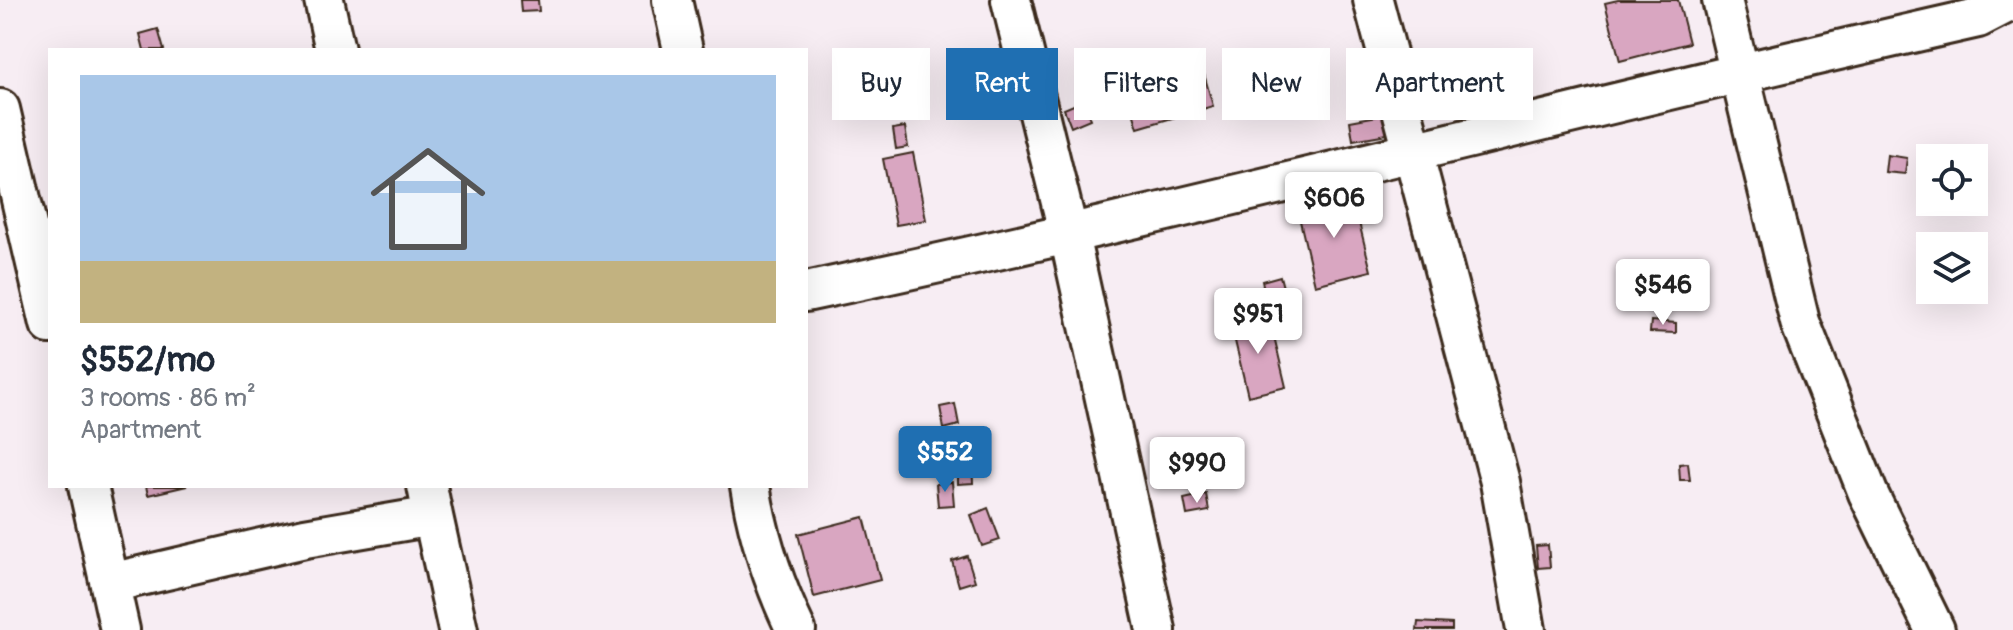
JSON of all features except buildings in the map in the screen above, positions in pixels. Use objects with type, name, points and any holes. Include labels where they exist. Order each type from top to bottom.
[{"type":"street","points":[[324,0],[335,48]]},
{"type":"street","points":[[672,0],[683,48]]},
{"type":"street","points":[[1011,0],[1069,235],[1156,630]]},
{"type":"street","points":[[1373,0],[1500,482],[1526,630]]},
{"type":"street","points":[[1722,0],[1800,322],[1868,493],[1935,630]]},
{"type":"street","points":[[808,292],[1069,235],[1739,71],[1978,18],[2013,0]]},
{"type":"street","points":[[0,109],[48,315]]},
{"type":"street","points":[[88,488],[120,630]]},
{"type":"street","points":[[750,488],[756,520],[778,591],[796,630]]},
{"type":"street","points":[[110,583],[305,538],[430,501],[458,630]]}]
